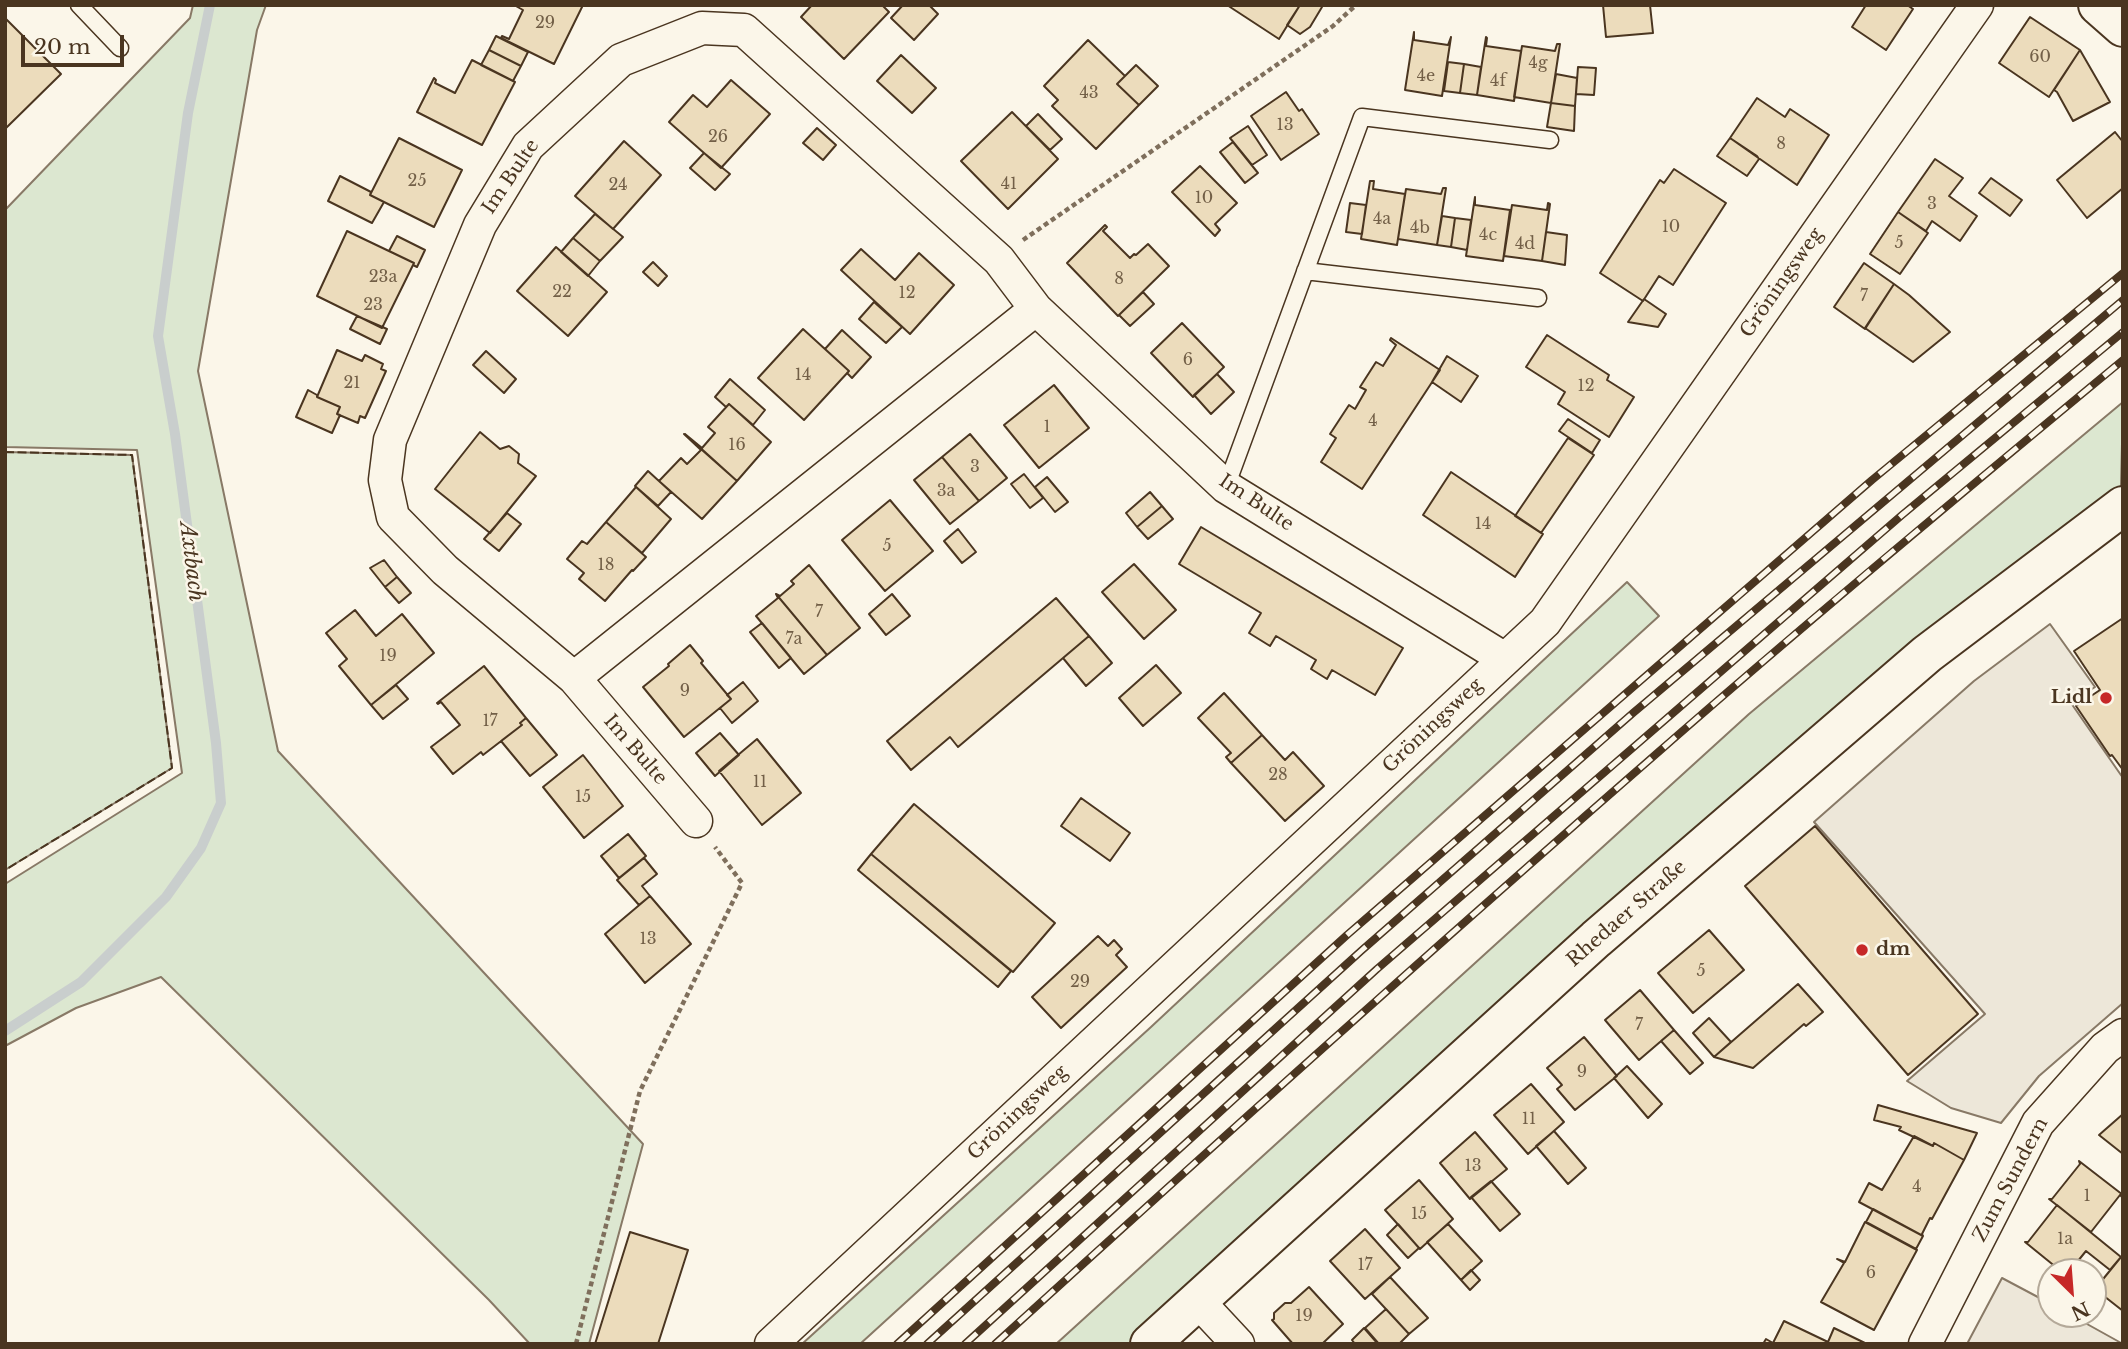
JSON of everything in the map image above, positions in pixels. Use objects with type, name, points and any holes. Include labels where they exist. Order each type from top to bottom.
[{"type":"street","name":"Gröningsweg","points":[[771,1344],[1545,622],[1977,5]]},
{"type":"street","points":[[2098,5],[2123,27]]},
{"type":"street","name":"Im Bulte","points":[[696,821],[573,678],[445,570],[393,517],[385,480],[390,440],[480,225],[528,146],[621,60],[702,28],[744,30],[999,260],[1036,309],[1226,487],[1505,659]]},
{"type":"street","points":[[573,678],[1036,309]]},
{"type":"street","name":"Rhedaer Straße","points":[[1150,1344],[1596,940],[1917,663],[2123,506]]},
{"type":"street","name":"Zum Sundern","points":[[1926,1344],[2038,1123],[2105,1048],[2123,1035]]},
{"type":"street","points":[[1197,1300],[1238,1344]]},
{"type":"lane","points":[[79,5],[120,48]]},
{"type":"lane","points":[[1226,487],[1362,117],[1550,139]]},
{"type":"lane","points":[[1305,271],[1538,298]]},
{"type":"path","points":[[999,260],[1029,235],[1333,26],[1356,5]]},
{"type":"path","points":[[576,1344],[640,1091],[742,883],[696,821]]},
{"type":"green space","points":[[193,5],[266,5],[257,30],[198,371],[278,751],[643,1144],[589,1344],[530,1344],[489,1300],[161,977],[76,1008],[5,1046],[5,884],[182,773],[137,450],[5,447],[5,210],[190,18]]},
{"type":"green space","points":[[2123,402],[2121,486],[1919,643],[1139,1344],[1056,1344],[1749,714]]},
{"type":"green space","points":[[5,452],[132,455],[172,768],[5,870]]},
{"type":"green space","points":[[1627,582],[1659,616],[860,1344],[802,1344],[1151,1027]]},
{"type":"shaded area","points":[[2050,624],[2095,687],[2071,703],[2123,778],[2123,1003],[2039,1076],[2001,1123],[1951,1108],[1907,1081],[1985,1014],[1814,822],[1974,681]]},
{"type":"shaded area","points":[[2002,1278],[2037,1297],[2037,1328],[2094,1328],[2123,1344],[1967,1344]]},
{"type":"building","points":[[514,5],[583,5],[554,64],[501,38],[502,36],[509,39],[523,10]]},
{"type":"building","points":[[812,5],[882,5],[889,12],[844,59],[801,17]]},
{"type":"building","points":[[903,5],[929,5],[938,14],[914,40],[891,18]]},
{"type":"building","points":[[1227,5],[1300,5],[1279,39]]},
{"type":"building","points":[[1300,5],[1322,7],[1310,27],[1300,34],[1287,25]]},
{"type":"building","points":[[1603,5],[1650,5],[1653,33],[1606,37]]},
{"type":"building","points":[[1866,5],[1907,5],[1913,9],[1886,50],[1852,27]]},
{"type":"building","points":[[2030,17],[2080,50],[2049,97],[1999,63]]},
{"type":"building","points":[[5,18],[61,74],[5,129]]},
{"type":"building","points":[[1414,32],[1414,40],[1448,45],[1451,37],[1442,96],[1405,90]]},
{"type":"building","points":[[496,36],[528,52],[521,66],[489,50]]},
{"type":"building","points":[[1486,37],[1486,46],[1521,51],[1514,101],[1477,95]]},
{"type":"building","points":[[1088,40],[1125,76],[1117,84],[1139,105],[1096,149],[1052,106],[1058,100],[1044,86]]},
{"type":"building","points":[[1557,44],[1560,44],[1551,103],[1514,97],[1522,46],[1555,51]]},
{"type":"building","points":[[489,50],[521,66],[513,81],[481,65]]},
{"type":"building","points":[[2080,50],[2110,102],[2073,121],[2054,90]]},
{"type":"building","points":[[901,55],[936,88],[912,113],[877,81]]},
{"type":"building","points":[[472,60],[515,82],[482,145],[417,112],[434,78],[435,83],[455,93]]},
{"type":"building","points":[[1448,62],[1464,64],[1460,93],[1444,91]]},
{"type":"building","points":[[1464,64],[1481,67],[1477,95],[1460,93]]},
{"type":"building","points":[[1136,65],[1158,86],[1139,105],[1117,84]]},
{"type":"building","points":[[1578,67],[1596,68],[1594,95],[1576,94]]},
{"type":"building","points":[[1556,74],[1577,78],[1575,106],[1551,103]]},
{"type":"building","points":[[731,80],[770,114],[721,168],[669,122],[693,95],[707,107]]},
{"type":"building","points":[[1286,92],[1319,134],[1281,160],[1251,116]]},
{"type":"building","points":[[1757,98],[1785,117],[1790,109],[1829,135],[1797,185],[1730,138]]},
{"type":"building","points":[[1551,103],[1575,106],[1574,131],[1547,127]]},
{"type":"building","points":[[1012,112],[1058,159],[1008,209],[961,161]]},
{"type":"building","points":[[1038,114],[1062,139],[1050,150],[1026,126]]},
{"type":"building","points":[[1248,126],[1267,155],[1252,165],[1230,138]]},
{"type":"building","points":[[817,128],[836,145],[823,160],[803,143]]},
{"type":"building","points":[[2115,132],[2123,142],[2123,188],[2087,218],[2057,180]]},
{"type":"building","points":[[399,138],[462,170],[434,227],[370,195]]},
{"type":"building","points":[[1730,138],[1759,159],[1747,176],[1717,156]]},
{"type":"building","points":[[624,141],[661,175],[613,229],[575,196]]},
{"type":"building","points":[[1233,142],[1258,173],[1245,183],[1220,152]]},
{"type":"building","points":[[704,153],[730,174],[715,190],[690,168]]},
{"type":"building","points":[[1935,159],[1963,178],[1949,196],[1977,216],[1960,241],[1932,221],[1926,231],[1898,212]]},
{"type":"building","points":[[1200,166],[1237,203],[1215,224],[1220,230],[1215,236],[1172,192]]},
{"type":"building","points":[[1674,169],[1726,203],[1673,285],[1659,276],[1643,301],[1600,273],[1660,180],[1664,183]]},
{"type":"building","points":[[340,176],[384,202],[372,223],[328,201]]},
{"type":"building","points":[[1991,178],[2022,200],[2010,216],[1979,193]]},
{"type":"building","points":[[1370,181],[1374,181],[1373,189],[1405,194],[1397,245],[1361,239]]},
{"type":"building","points":[[1443,188],[1446,188],[1437,245],[1398,239],[1406,189],[1441,194]]},
{"type":"building","points":[[1475,197],[1475,205],[1510,210],[1503,261],[1466,256]]},
{"type":"building","points":[[1350,203],[1366,205],[1362,234],[1346,232]]},
{"type":"building","points":[[1548,203],[1542,261],[1504,256],[1512,205],[1547,210]]},
{"type":"building","points":[[1898,212],[1928,233],[1900,274],[1870,254]]},
{"type":"building","points":[[595,214],[623,237],[600,261],[573,238]]},
{"type":"building","points":[[1442,216],[1455,218],[1451,247],[1437,245]]},
{"type":"building","points":[[1455,218],[1471,220],[1467,250],[1451,247]]},
{"type":"building","points":[[1105,225],[1107,227],[1103,231],[1130,258],[1148,244],[1169,266],[1118,316],[1067,263]]},
{"type":"building","points":[[347,231],[414,263],[382,328],[317,296]]},
{"type":"building","points":[[1546,232],[1567,235],[1565,265],[1542,261]]},
{"type":"building","points":[[397,236],[425,250],[417,267],[389,251]]},
{"type":"building","points":[[573,238],[600,261],[588,276],[561,252]]},
{"type":"building","points":[[556,247],[607,292],[568,336],[517,291]]},
{"type":"building","points":[[861,249],[895,280],[919,253],[954,285],[910,334],[841,270]]},
{"type":"building","points":[[653,262],[667,276],[658,286],[643,272]]},
{"type":"building","points":[[1864,263],[1894,284],[1865,329],[1834,307]]},
{"type":"building","points":[[1894,284],[1950,332],[1913,362],[1865,328]]},
{"type":"building","points":[[1143,292],[1154,304],[1130,326],[1119,315]]},
{"type":"building","points":[[1644,299],[1666,314],[1658,327],[1628,322]]},
{"type":"building","points":[[874,302],[902,327],[886,343],[859,319]]},
{"type":"building","points":[[357,316],[387,329],[380,344],[350,329]]},
{"type":"building","points":[[1182,323],[1224,367],[1193,397],[1151,353]]},
{"type":"building","points":[[803,329],[849,371],[804,420],[758,378]]},
{"type":"building","points":[[842,330],[871,357],[852,378],[847,373],[849,371],[825,349]]},
{"type":"building","points":[[1547,335],[1609,375],[1607,380],[1634,397],[1609,437],[1558,404],[1565,392],[1526,367]]},
{"type":"building","points":[[1391,338],[1440,370],[1362,489],[1321,462],[1336,438],[1330,434],[1349,405],[1355,409],[1366,390],[1360,387],[1376,362],[1383,366],[1396,345]]},
{"type":"building","points":[[337,350],[362,361],[365,355],[383,364],[381,369],[386,371],[365,418],[360,416],[358,423],[337,414],[340,407],[317,397]]},
{"type":"building","points":[[486,351],[516,379],[504,393],[473,365]]},
{"type":"building","points":[[1447,356],[1478,376],[1461,402],[1432,382]]},
{"type":"building","points":[[1217,374],[1234,392],[1211,414],[1194,395]]},
{"type":"building","points":[[730,379],[765,410],[753,425],[729,404],[726,407],[715,397]]},
{"type":"building","points":[[1054,385],[1089,428],[1039,468],[1004,425]]},
{"type":"building","points":[[308,390],[340,407],[337,414],[340,415],[332,433],[296,417]]},
{"type":"building","points":[[729,404],[771,442],[737,481],[685,434],[702,448],[715,433],[708,427]]},
{"type":"building","points":[[1568,419],[1600,440],[1592,453],[1559,431]]},
{"type":"building","points":[[480,432],[500,449],[509,446],[519,454],[518,463],[536,476],[490,533],[435,489]]},
{"type":"building","points":[[684,434],[737,481],[702,519],[659,481],[681,458],[687,464],[701,450]]},
{"type":"building","points":[[970,434],[1007,478],[979,501],[942,457]]},
{"type":"building","points":[[1568,438],[1594,455],[1541,533],[1515,516]]},
{"type":"building","points":[[942,457],[979,501],[950,524],[914,480]]},
{"type":"building","points":[[648,471],[671,492],[658,506],[635,486]]},
{"type":"building","points":[[1451,472],[1543,534],[1515,577],[1423,515]]},
{"type":"building","points":[[1024,474],[1043,498],[1030,508],[1011,484]]},
{"type":"building","points":[[1047,477],[1068,502],[1055,512],[1035,487]]},
{"type":"building","points":[[636,487],[671,519],[642,553],[606,522]]},
{"type":"building","points":[[1150,492],[1162,506],[1137,527],[1126,513]]},
{"type":"building","points":[[890,500],[933,551],[885,591],[842,540]]},
{"type":"building","points":[[1162,506],[1173,519],[1148,539],[1137,527]]},
{"type":"building","points":[[507,513],[521,524],[499,551],[484,539]]},
{"type":"building","points":[[606,522],[646,557],[605,601],[579,579],[584,573],[567,559],[582,541],[587,544]]},
{"type":"building","points":[[1201,527],[1403,648],[1375,695],[1332,670],[1327,679],[1311,669],[1316,660],[1276,636],[1270,646],[1249,633],[1261,613],[1179,564]]},
{"type":"building","points":[[958,529],[976,552],[962,563],[944,541]]},
{"type":"building","points":[[384,560],[397,577],[385,587],[370,568]]},
{"type":"building","points":[[1134,564],[1176,610],[1144,639],[1102,592]]},
{"type":"building","points":[[809,565],[860,628],[827,655],[776,594],[780,596],[794,584],[791,581]]},
{"type":"building","points":[[397,577],[411,593],[399,603],[385,587]]},
{"type":"building","points":[[776,594],[827,655],[804,674],[756,616],[778,598]]},
{"type":"building","points":[[892,594],[910,616],[886,635],[869,614]]},
{"type":"building","points":[[1056,598],[1089,636],[958,747],[950,737],[911,770],[887,741]]},
{"type":"building","points":[[355,610],[376,636],[402,614],[434,653],[371,705],[339,666],[347,659],[326,633]]},
{"type":"building","name":"Lidl","points":[[2123,618],[2123,770],[2112,755],[2110,756],[2076,706],[2100,690],[2074,651]]},
{"type":"building","points":[[762,623],[791,658],[779,668],[750,632]]},
{"type":"building","points":[[1089,636],[1112,663],[1086,686],[1063,658]]},
{"type":"building","points":[[690,645],[703,661],[701,663],[731,699],[684,737],[643,687]]},
{"type":"building","points":[[1156,665],[1181,693],[1143,726],[1119,698]]},
{"type":"building","points":[[484,666],[526,718],[520,723],[522,725],[483,755],[481,752],[453,774],[431,747],[460,725],[441,702],[437,703]]},
{"type":"building","points":[[743,682],[758,701],[732,723],[720,708],[731,699],[727,695]]},
{"type":"building","points":[[396,685],[408,699],[383,719],[371,705]]},
{"type":"building","points":[[1224,693],[1262,735],[1231,763],[1226,757],[1231,753],[1198,718]]},
{"type":"building","points":[[526,718],[557,755],[530,776],[501,741],[522,725],[520,723]]},
{"type":"building","points":[[720,733],[739,755],[715,776],[696,753]]},
{"type":"building","points":[[1262,735],[1285,760],[1293,752],[1324,786],[1285,821],[1231,763]]},
{"type":"building","points":[[757,739],[801,793],[762,825],[719,771]]},
{"type":"building","points":[[583,755],[623,806],[584,838],[543,787]]},
{"type":"building","points":[[1081,798],[1130,833],[1110,861],[1061,826]]},
{"type":"building","points":[[914,804],[1055,923],[1013,972],[871,854]]},
{"type":"building","name":"dm","points":[[1815,826],[1978,1014],[1908,1075],[1745,886]]},
{"type":"building","points":[[628,834],[646,856],[619,878],[601,856]]},
{"type":"building","points":[[871,854],[1011,971],[998,987],[858,870]]},
{"type":"building","points":[[644,858],[657,874],[642,886],[650,896],[639,905],[617,880]]},
{"type":"building","points":[[650,896],[691,944],[645,983],[605,934]]},
{"type":"building","points":[[1709,930],[1744,970],[1693,1013],[1658,973]]},
{"type":"building","points":[[1098,936],[1108,946],[1114,940],[1122,949],[1116,955],[1127,967],[1061,1028],[1032,997]]},
{"type":"building","points":[[1798,984],[1823,1012],[1806,1026],[1804,1024],[1753,1068],[1714,1057]]},
{"type":"building","points":[[1640,990],[1674,1030],[1639,1060],[1605,1020]]},
{"type":"building","points":[[1709,1018],[1731,1042],[1714,1057],[1693,1033]]},
{"type":"building","points":[[1674,1030],[1703,1063],[1690,1074],[1661,1041]]},
{"type":"building","points":[[1584,1037],[1617,1076],[1575,1110],[1557,1089],[1562,1085],[1547,1068]]},
{"type":"building","points":[[1627,1066],[1662,1104],[1648,1118],[1614,1078]]},
{"type":"building","points":[[1531,1084],[1564,1122],[1528,1154],[1494,1115]]},
{"type":"building","points":[[1878,1105],[1977,1133],[1964,1160],[1934,1143],[1933,1146],[1899,1130],[1901,1127],[1874,1120]]},
{"type":"building","points":[[2123,1114],[2123,1154],[2099,1135]]},
{"type":"building","points":[[1554,1131],[1586,1168],[1568,1184],[1536,1146]]},
{"type":"building","points":[[1475,1132],[1507,1169],[1470,1199],[1440,1163]]},
{"type":"building","points":[[1914,1136],[1933,1146],[1934,1143],[1964,1160],[1932,1219],[1930,1218],[1923,1236],[1859,1202],[1869,1183],[1882,1190]]},
{"type":"building","points":[[2079,1161],[2123,1195],[2120,1195],[2091,1232],[2049,1199],[2052,1199],[2080,1164]]},
{"type":"building","points":[[1419,1180],[1453,1219],[1420,1249],[1385,1210]]},
{"type":"building","points":[[1491,1181],[1520,1214],[1500,1231],[1471,1197]]},
{"type":"building","points":[[2057,1205],[2121,1257],[2110,1270],[2107,1268],[2107,1258],[2095,1258],[2086,1251],[2080,1258],[2045,1258],[2025,1242],[2028,1242]]},
{"type":"building","points":[[1873,1209],[1923,1236],[1916,1249],[1866,1222]]},
{"type":"building","points":[[1865,1222],[1917,1250],[1874,1330],[1821,1302],[1844,1263],[1837,1259],[1845,1262]]},
{"type":"building","points":[[1398,1224],[1419,1248],[1408,1258],[1387,1235]]},
{"type":"building","points":[[1448,1224],[1482,1261],[1461,1280],[1427,1242]]},
{"type":"building","points":[[1365,1229],[1400,1268],[1365,1299],[1330,1261]]},
{"type":"building","points":[[630,1232],[688,1250],[658,1344],[595,1344]]},
{"type":"building","points":[[2121,1257],[2123,1258],[2123,1311],[2107,1298],[2107,1274]]},
{"type":"building","points":[[1471,1270],[1480,1280],[1470,1290],[1461,1280]]},
{"type":"building","points":[[1390,1277],[1428,1318],[1409,1334],[1372,1294]]},
{"type":"building","points":[[1309,1287],[1343,1324],[1322,1344],[1293,1344],[1272,1320],[1274,1313],[1285,1303],[1291,1303]]},
{"type":"building","points":[[1386,1309],[1409,1334],[1399,1344],[1379,1344],[1365,1328]]},
{"type":"building","points":[[1784,1321],[1828,1342],[1834,1328],[1867,1344],[1763,1344],[1766,1339],[1773,1343]]},
{"type":"building","points":[[1364,1328],[1378,1344],[1355,1344],[1352,1340]]},
{"type":"waterway","name":"Axtbach","points":[[5,1031],[81,982],[166,897],[201,848],[221,803],[216,743],[175,434],[158,336],[188,113],[210,5]]},
{"type":"railway","points":[[897,1344],[1347,935],[1872,480],[2123,273]]},
{"type":"railway","points":[[927,1344],[1361,951],[1633,713],[2123,300]]},
{"type":"railway","points":[[965,1344],[1377,969],[1902,515],[2123,332]]},
{"type":"railway","points":[[995,1344],[1328,1044],[1663,748],[1892,552],[2123,360]]},
{"type":"fence","points":[[5,452],[132,455],[172,768],[5,870]]},
{"type":"place","name":"Lidl","points":[[2106,698]]},
{"type":"place","name":"dm","points":[[1862,950]]}]
